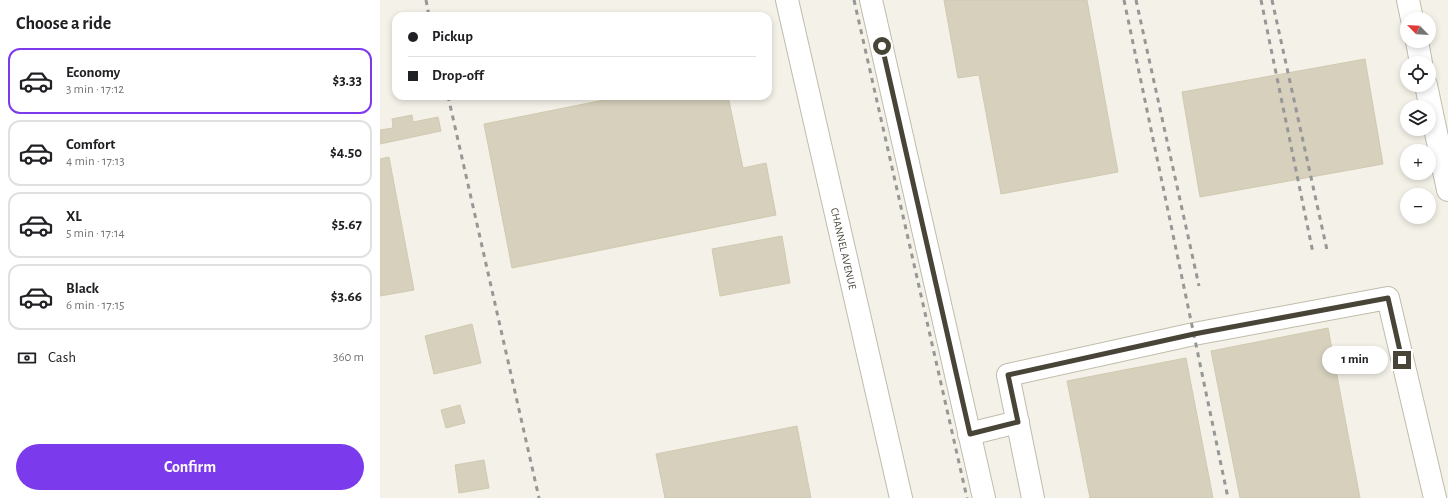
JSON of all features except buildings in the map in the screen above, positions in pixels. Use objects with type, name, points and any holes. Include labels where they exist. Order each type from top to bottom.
[{"type":"street","name":"CHANNEL AVENUE","points":[[787,0],[901,498]]},
{"type":"street","points":[[871,0],[984,498]]},
{"type":"street","points":[[1408,0],[1411,12]]},
{"type":"street","points":[[1427,92],[1448,190]]},
{"type":"street","points":[[1033,498],[1008,375],[1194,334],[1388,298],[1435,498]]},
{"type":"street","points":[[970,434],[1018,422]]},
{"type":"railway","points":[[426,0],[428,12]]},
{"type":"railway","points":[[854,0],[967,498]]},
{"type":"railway","points":[[1124,0],[1228,498]]},
{"type":"railway","points":[[1136,0],[1199,286]]},
{"type":"railway","points":[[1261,0],[1313,253]]},
{"type":"railway","points":[[1272,0],[1327,250]]},
{"type":"railway","points":[[449,100],[539,498]]},
{"type":"route","points":[[882,46],[970,434],[1018,422],[1008,375],[1194,334],[1388,298],[1402,360]]}]
